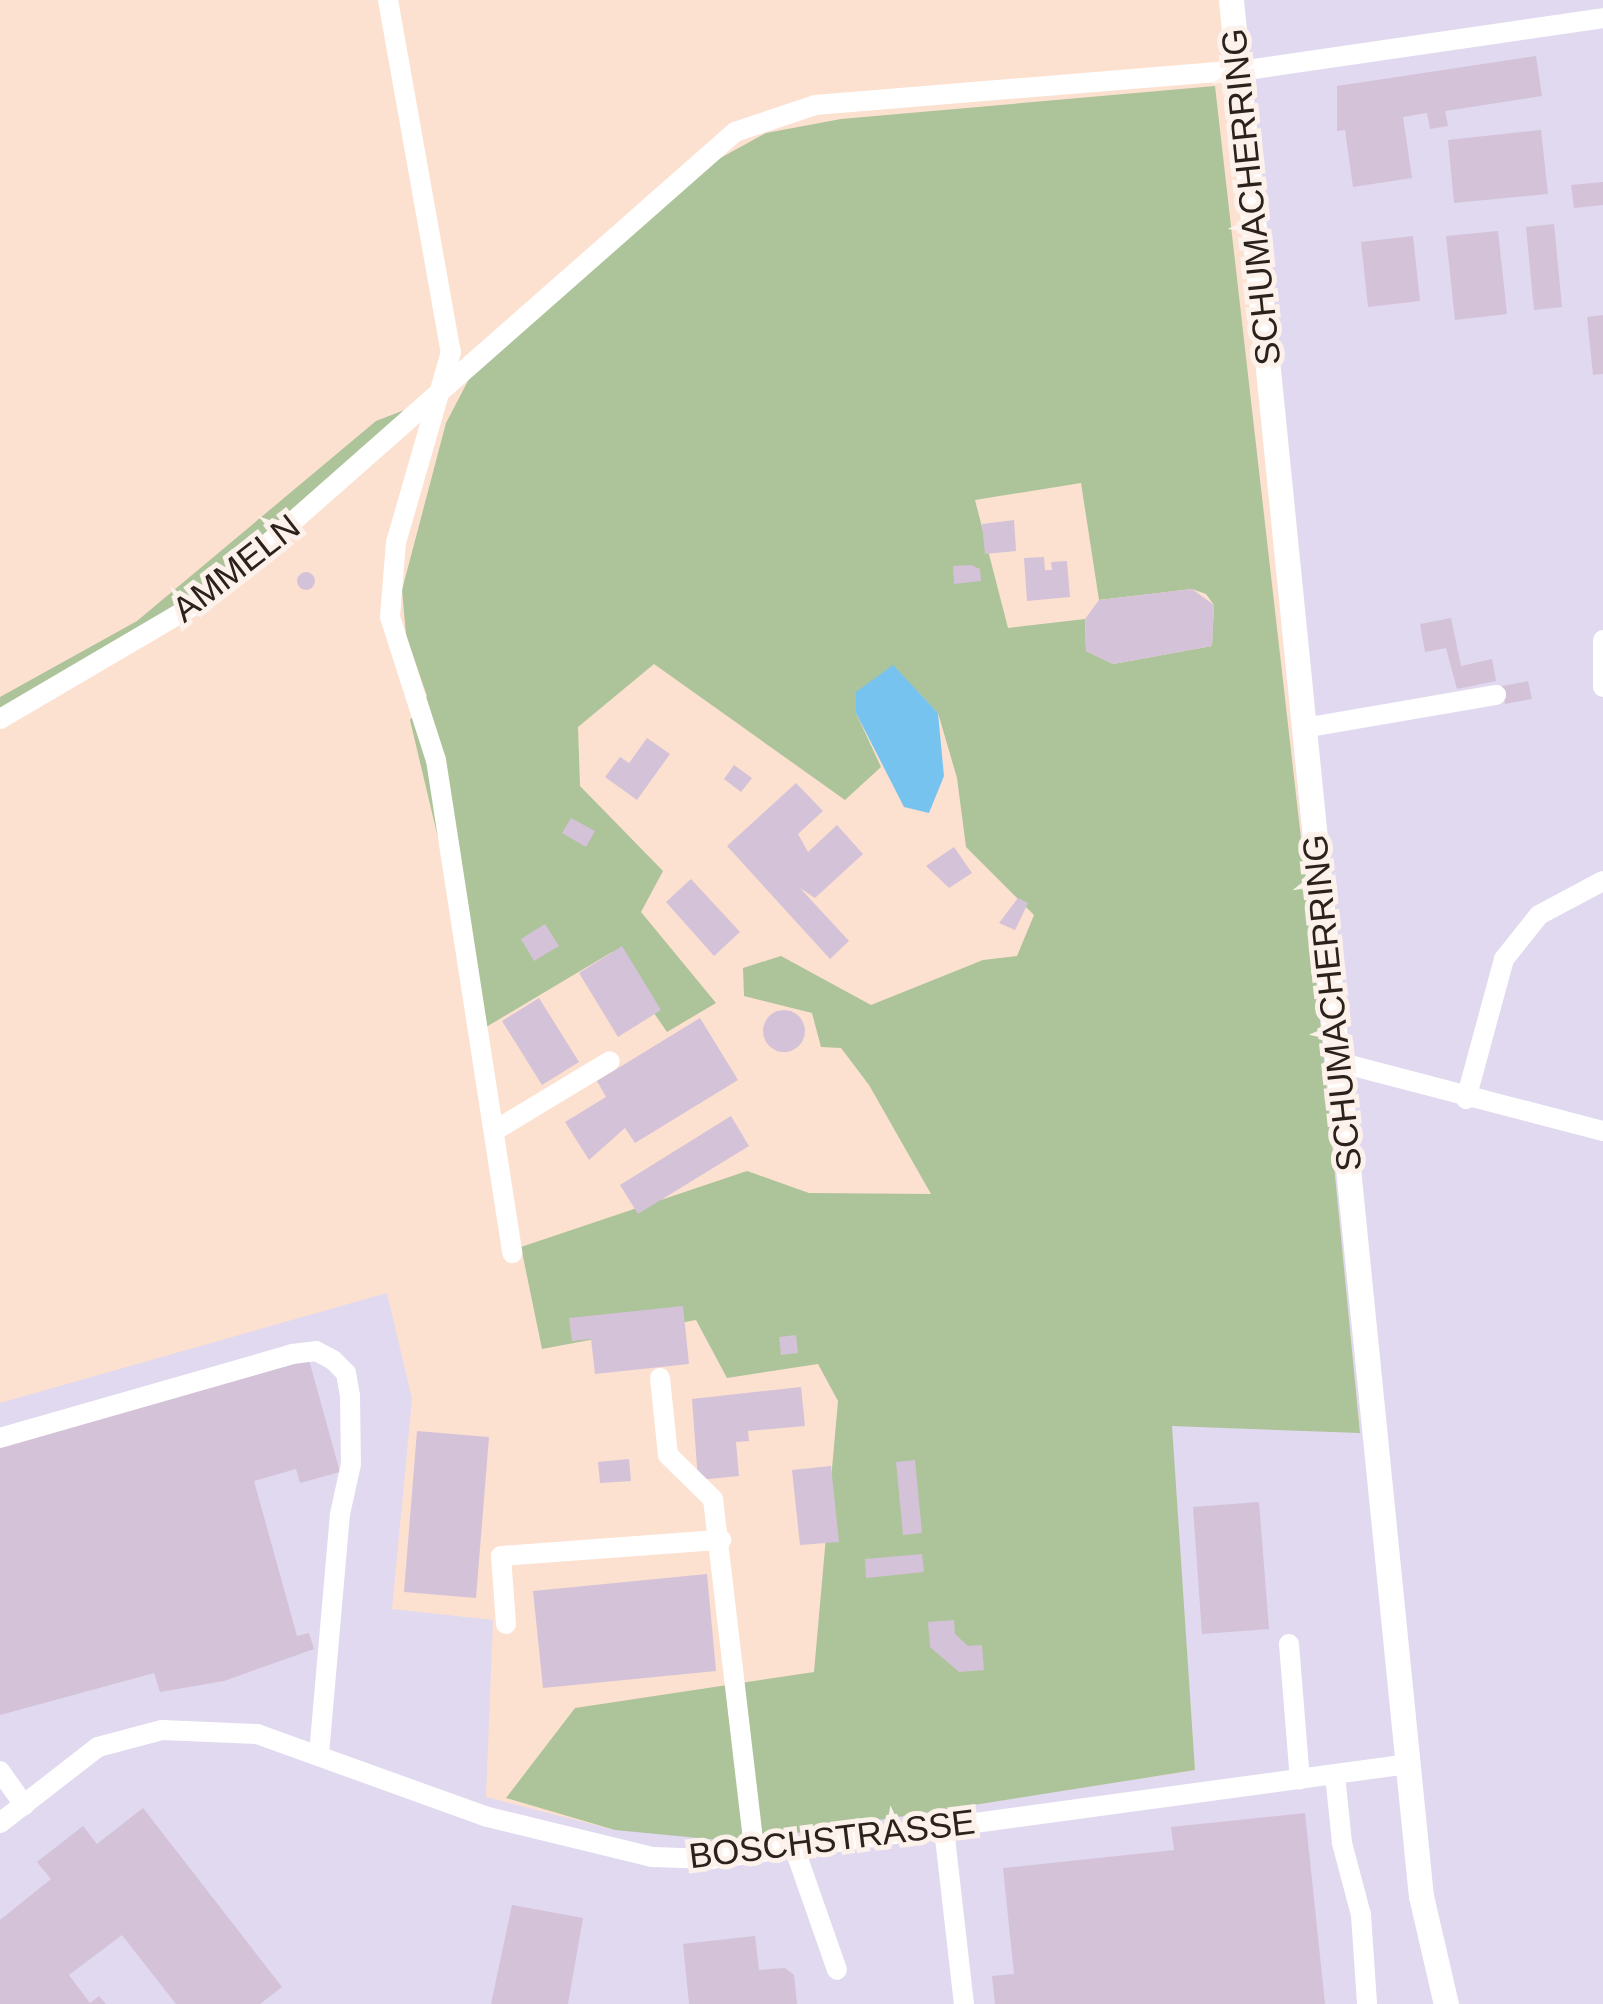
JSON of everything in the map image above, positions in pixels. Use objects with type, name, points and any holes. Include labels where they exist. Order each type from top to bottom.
[{"type":"main road","name":"SCHUMACHERRING","points":[[1231,0],[1421,1896],[1446,2004]]},
{"type":"street","points":[[388,0],[451,352],[446,381],[396,542],[390,617],[436,760],[512,1253]]},
{"type":"street","name":"AMMELN","points":[[0,719],[206,598],[699,158],[773,116],[898,95],[1238,71],[1603,18]]},
{"type":"street","points":[[1603,640],[1603,687]]},
{"type":"street","points":[[1304,728],[1496,695]]},
{"type":"street","points":[[1466,1099],[1504,959],[1539,915],[1603,881]]},
{"type":"street","points":[[494,1130],[610,1061]]},
{"type":"street","points":[[1338,1062],[1466,1099],[1603,1130]]},
{"type":"street","points":[[0,1438],[292,1354],[316,1351],[334,1360],[346,1374],[350,1396],[351,1464],[340,1514],[319,1755]]},
{"type":"street","points":[[660,1378],[668,1455],[714,1499],[754,1854]]},
{"type":"street","points":[[506,1624],[501,1556],[721,1540]]},
{"type":"street","points":[[1288,1644],[1300,1780]]},
{"type":"street","name":"BOSCHSTRASSE","points":[[0,1824],[98,1747],[162,1730],[257,1734],[488,1817],[594,1846],[652,1857],[754,1854],[1408,1764]]},
{"type":"street","points":[[0,1771],[24,1805]]},
{"type":"street","points":[[1335,1774],[1342,1843],[1361,1914],[1367,2004]]},
{"type":"street","points":[[944,1829],[964,2004]]},
{"type":"street","points":[[794,1847],[837,1970]]},
{"type":"shaded area","points":[[1221,0],[1603,0],[1603,2004],[0,2004],[0,1403],[387,1293],[412,1399],[392,1609],[493,1620],[486,1797],[615,1830],[957,1807],[1195,1770],[1171,1425],[1360,1432]]},
{"type":"green space","points":[[1215,86],[1310,917],[1360,1433],[1172,1426],[1195,1770],[740,1842],[615,1830],[506,1798],[575,1708],[814,1672],[838,1401],[818,1364],[727,1378],[696,1320],[542,1349],[521,1247],[747,1171],[809,1193],[931,1194],[869,1085],[841,1048],[821,1047],[812,1013],[744,996],[743,968],[781,956],[871,1005],[983,960],[1017,956],[1034,915],[966,847],[957,778],[938,713],[893,666],[856,713],[881,767],[845,800],[654,664],[578,727],[580,786],[663,871],[641,912],[716,1003],[667,1032],[612,952],[471,1036],[448,880],[410,720],[427,696],[406,635],[402,590],[446,423],[469,379],[715,161],[766,133],[841,119]],"holes":[[[1081,483],[1099,600],[1192,589],[1206,594],[1214,605],[1212,646],[1113,664],[1086,651],[1085,619],[1008,628],[975,500]]]},
{"type":"green space","points":[[415,406],[294,515],[139,635],[0,714],[0,697],[137,621],[376,421]]},
{"type":"water","points":[[893,665],[938,713],[944,776],[929,813],[904,807],[856,713],[856,692]]},
{"type":"building","points":[[1536,56],[1542,96],[1445,111],[1448,126],[1430,129],[1427,113],[1403,117],[1412,178],[1353,187],[1345,130],[1337,131],[1337,86]]},
{"type":"building","points":[[1541,130],[1548,194],[1454,203],[1448,140]]},
{"type":"building","points":[[1603,182],[1603,205],[1574,208],[1571,185]]},
{"type":"building","points":[[1554,224],[1562,307],[1534,310],[1526,227]]},
{"type":"building","points":[[1498,231],[1507,314],[1455,320],[1446,236]]},
{"type":"building","points":[[1413,236],[1420,301],[1368,307],[1361,242]]},
{"type":"building","points":[[1603,315],[1603,374],[1593,375],[1587,317]]},
{"type":"building","points":[[1014,520],[1016,551],[985,554],[982,524]]},
{"type":"building","points":[[1044,557],[1045,570],[1052,570],[1051,562],[1067,561],[1070,597],[1027,601],[1024,558]]},
{"type":"building","points":[[953,566],[980,569],[981,581],[954,584]]},
{"type":"building","points":[[306,572],[313,574],[313,588],[306,590],[299,588],[297,581],[299,574]]},
{"type":"building","points":[[1192,589],[1214,605],[1212,646],[1113,664],[1086,651],[1085,619],[1099,600]]},
{"type":"building","points":[[1451,618],[1461,666],[1492,659],[1496,681],[1457,689],[1446,648],[1425,652],[1420,624]]},
{"type":"building","points":[[1528,681],[1532,699],[1505,704],[1502,686]]},
{"type":"building","points":[[647,738],[670,754],[637,800],[605,777],[620,757],[629,763]]},
{"type":"building","points":[[734,765],[752,778],[741,792],[724,779]]},
{"type":"building","points":[[796,783],[823,811],[798,834],[808,852],[837,825],[863,854],[815,898],[800,888],[849,941],[830,959],[727,846]]},
{"type":"building","points":[[571,818],[595,831],[586,847],[562,833]]},
{"type":"building","points":[[954,847],[972,873],[949,888],[926,866]]},
{"type":"building","points":[[691,879],[740,932],[714,956],[666,902]]},
{"type":"building","points":[[1018,898],[1028,903],[1015,930],[999,923]]},
{"type":"building","points":[[545,924],[559,946],[534,961],[521,939]]},
{"type":"building","points":[[622,946],[661,1010],[618,1037],[579,973]]},
{"type":"building","points":[[539,998],[579,1062],[542,1085],[502,1021]]},
{"type":"building","points":[[784,1010],[799,1016],[805,1031],[799,1046],[784,1052],[769,1046],[763,1031],[769,1016]]},
{"type":"building","points":[[700,1018],[738,1080],[635,1143],[625,1128],[589,1160],[565,1122],[606,1097],[597,1081]]},
{"type":"building","points":[[731,1116],[749,1146],[638,1214],[620,1185]]},
{"type":"building","points":[[683,1306],[689,1364],[595,1374],[591,1339],[572,1341],[569,1318]]},
{"type":"building","points":[[796,1335],[798,1353],[781,1355],[779,1337]]},
{"type":"building","points":[[309,1360],[340,1472],[300,1483],[296,1469],[254,1481],[297,1636],[309,1633],[314,1649],[224,1681],[160,1692],[154,1673],[0,1715],[0,1445]]},
{"type":"building","points":[[801,1387],[805,1426],[748,1431],[749,1441],[736,1442],[739,1476],[698,1480],[692,1399]]},
{"type":"building","points":[[417,1431],[489,1437],[476,1598],[404,1592]]},
{"type":"building","points":[[629,1459],[631,1481],[600,1483],[598,1462]]},
{"type":"building","points":[[915,1460],[922,1533],[903,1535],[896,1462]]},
{"type":"building","points":[[831,1466],[839,1542],[800,1545],[792,1470]]},
{"type":"building","points":[[1259,1502],[1269,1629],[1202,1634],[1193,1507]]},
{"type":"building","points":[[922,1554],[924,1572],[866,1578],[865,1559]]},
{"type":"building","points":[[707,1574],[716,1671],[543,1688],[533,1591]]},
{"type":"building","points":[[954,1620],[955,1634],[968,1646],[982,1645],[984,1670],[959,1672],[930,1647],[928,1622]]},
{"type":"building","points":[[143,1808],[282,1987],[260,2004],[176,2004],[122,1935],[69,1975],[90,2003],[99,1996],[106,2004],[0,2004],[0,1920],[51,1879],[37,1862],[83,1826],[97,1844]]},
{"type":"building","points":[[1305,1813],[1325,2004],[995,2004],[992,1976],[1014,1974],[1003,1868],[1174,1850],[1171,1827]]},
{"type":"building","points":[[512,1905],[583,1918],[568,2004],[491,2004]]},
{"type":"building","points":[[755,1936],[759,1970],[785,1968],[794,1975],[797,2004],[689,2004],[683,1944]]}]
